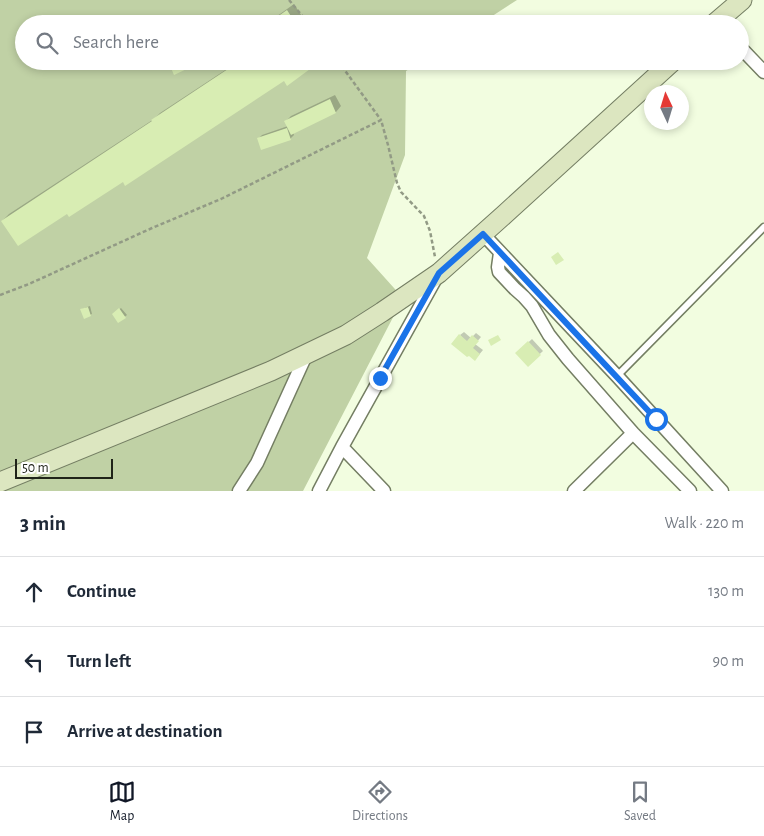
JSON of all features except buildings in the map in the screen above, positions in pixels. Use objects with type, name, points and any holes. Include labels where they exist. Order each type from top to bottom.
[{"type":"street","points":[[725,15],[742,0]]},
{"type":"street","points":[[749,57],[764,72]]},
{"type":"street","points":[[0,482],[271,371],[353,330],[439,273],[663,70]]},
{"type":"street","points":[[483,234],[722,491]]},
{"type":"street","points":[[500,253],[498,267],[500,272],[532,306],[549,335],[568,359],[634,433],[690,491]]},
{"type":"street","points":[[319,491],[439,273]]},
{"type":"street","points":[[239,491],[256,464],[307,353]]},
{"type":"street","points":[[574,491],[634,433]]},
{"type":"street","points":[[342,447],[384,491]]},
{"type":"lane","points":[[617,376],[764,227]]},
{"type":"path","points":[[289,0],[302,15]]},
{"type":"path","points":[[345,70],[381,120],[396,183],[401,192],[424,216],[430,231],[439,273]]},
{"type":"path","points":[[0,295],[221,199],[381,120]]},
{"type":"green space","points":[[0,0],[517,0],[494,15],[15,15],[15,70],[408,70],[406,71],[405,155],[367,258],[403,298],[303,491],[0,491]]},
{"type":"route","points":[[380,378],[439,273],[483,234],[656,419]]}]
